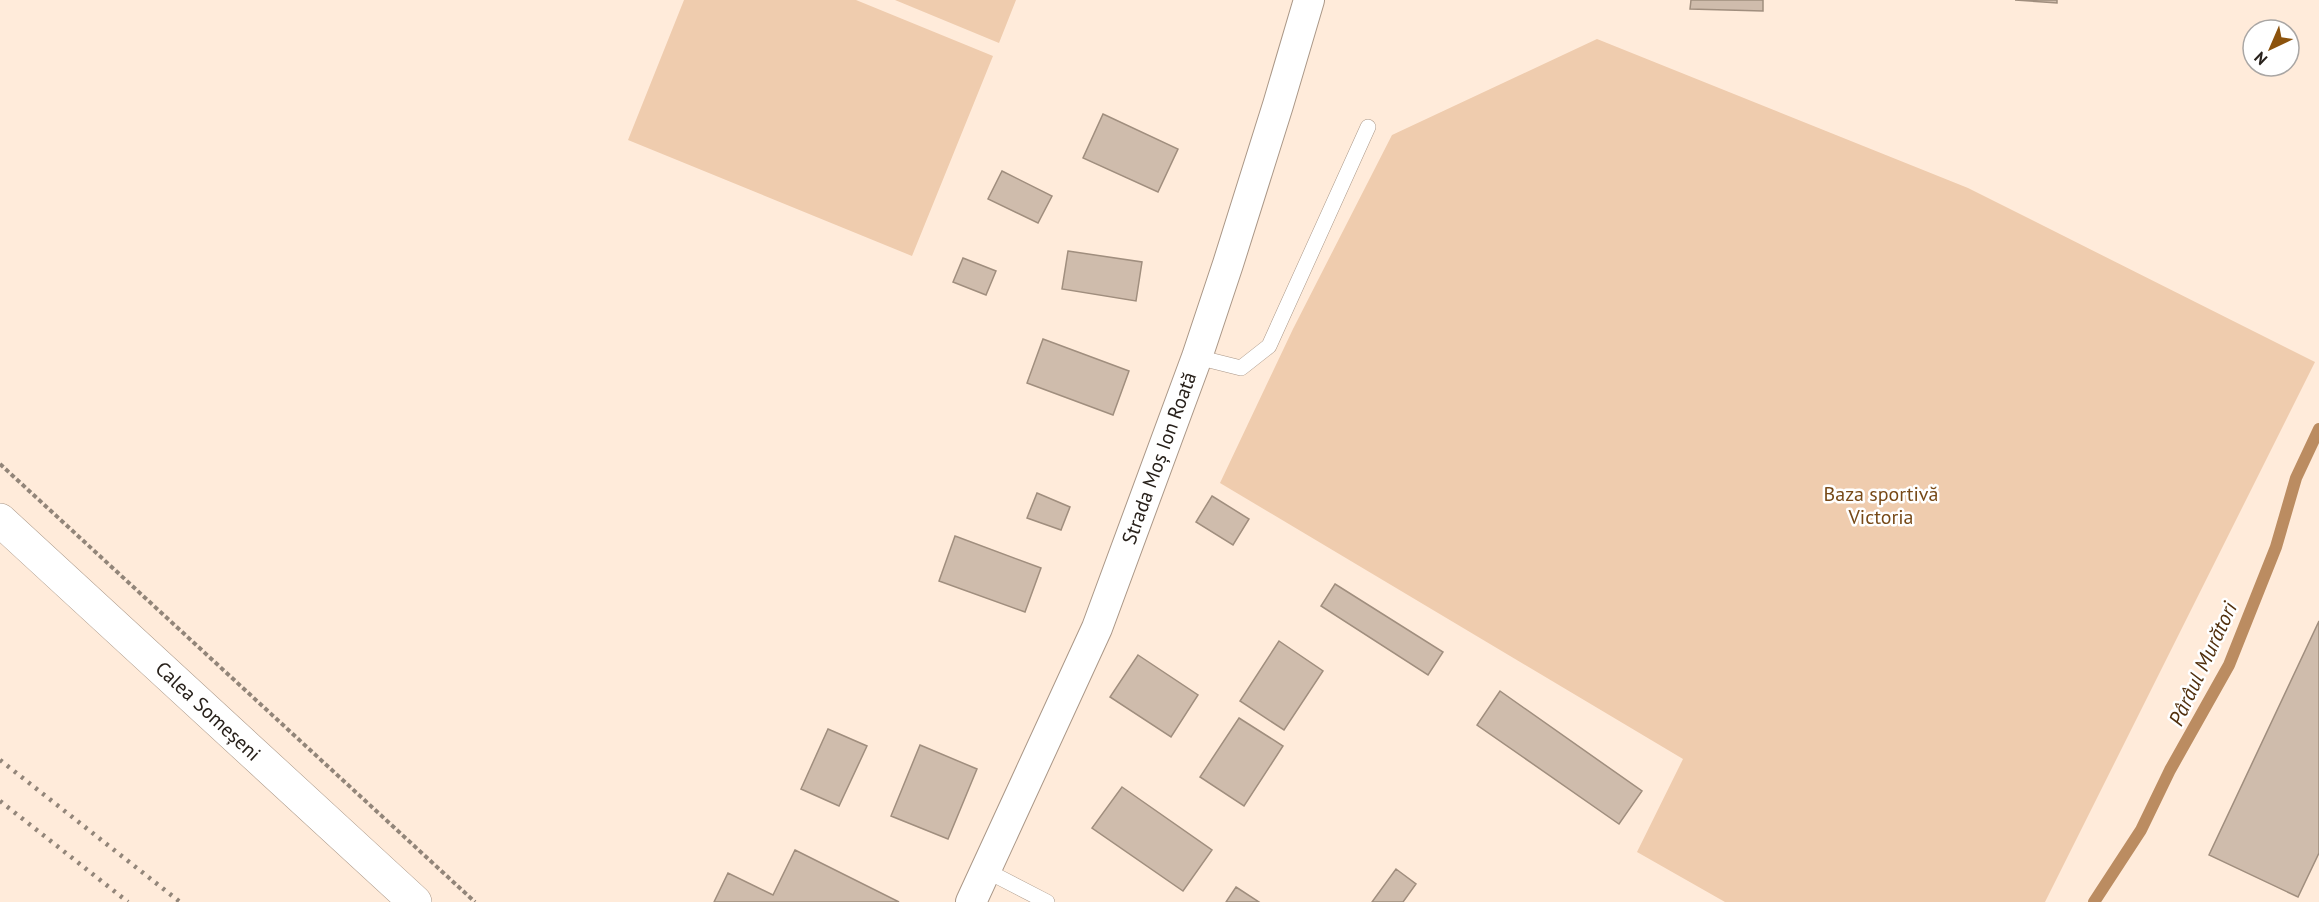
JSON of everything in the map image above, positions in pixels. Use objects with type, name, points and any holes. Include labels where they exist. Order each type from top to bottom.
[{"type":"main road","name":"Calea Someșeni","points":[[0,520],[416,902]]},
{"type":"street","name":"Strada Moș Ion Roată","points":[[971,902],[1097,628],[1197,357],[1278,105],[1309,0]]},
{"type":"lane","points":[[1197,357],[1241,368],[1269,346],[1368,127]]},
{"type":"lane","points":[[987,871],[1047,902]]},
{"type":"path","points":[[0,464],[475,902]]},
{"type":"green space","points":[[684,0],[856,0],[993,56],[912,256],[628,140]]},
{"type":"green space","points":[[895,0],[1016,0],[999,43]]},
{"type":"green space","name":"Baza sportivă Victoria","points":[[1597,39],[1968,188],[2315,362],[2045,902],[1725,902],[1637,852],[1683,759],[1220,483],[1293,329],[1392,135]]},
{"type":"building","points":[[1691,0],[1763,0],[1763,11],[1690,9]]},
{"type":"building","points":[[2015,0],[2057,0],[2057,3]]},
{"type":"building","points":[[1103,114],[1178,149],[1158,192],[1083,158]]},
{"type":"building","points":[[1002,171],[1052,196],[1038,223],[988,199]]},
{"type":"building","points":[[1068,251],[1142,262],[1136,301],[1062,289]]},
{"type":"building","points":[[963,258],[996,271],[986,295],[953,282]]},
{"type":"building","points":[[1043,339],[1129,371],[1113,415],[1027,383]]},
{"type":"building","points":[[1037,493],[1070,507],[1061,530],[1027,518]]},
{"type":"building","points":[[1212,496],[1249,519],[1233,545],[1196,522]]},
{"type":"building","points":[[955,536],[1041,568],[1025,612],[939,581]]},
{"type":"building","points":[[1335,584],[1443,652],[1428,675],[1321,606]]},
{"type":"building","points":[[2319,621],[2319,853],[2298,897],[2209,855]]},
{"type":"building","points":[[1279,641],[1323,671],[1284,730],[1240,701]]},
{"type":"building","points":[[1138,655],[1198,695],[1171,737],[1110,697]]},
{"type":"building","points":[[1500,691],[1642,791],[1619,824],[1477,725]]},
{"type":"building","points":[[1239,718],[1283,746],[1244,806],[1200,777]]},
{"type":"building","points":[[828,729],[867,746],[839,806],[801,789]]},
{"type":"building","points":[[920,745],[977,769],[948,839],[891,816]]},
{"type":"building","points":[[1122,787],[1212,850],[1183,891],[1092,828]]},
{"type":"building","points":[[795,850],[899,902],[714,902],[728,873],[773,895]]},
{"type":"building","points":[[1396,869],[1416,884],[1403,902],[1372,902]]},
{"type":"building","points":[[1236,887],[1259,902],[1226,902]]},
{"type":"waterway","name":"Pârâul Murători","points":[[2094,902],[2141,830],[2170,770],[2229,665],[2276,547],[2296,478],[2319,429]]},
{"type":"railway","points":[[0,760],[180,902]]},
{"type":"railway","points":[[0,801],[128,902]]}]
